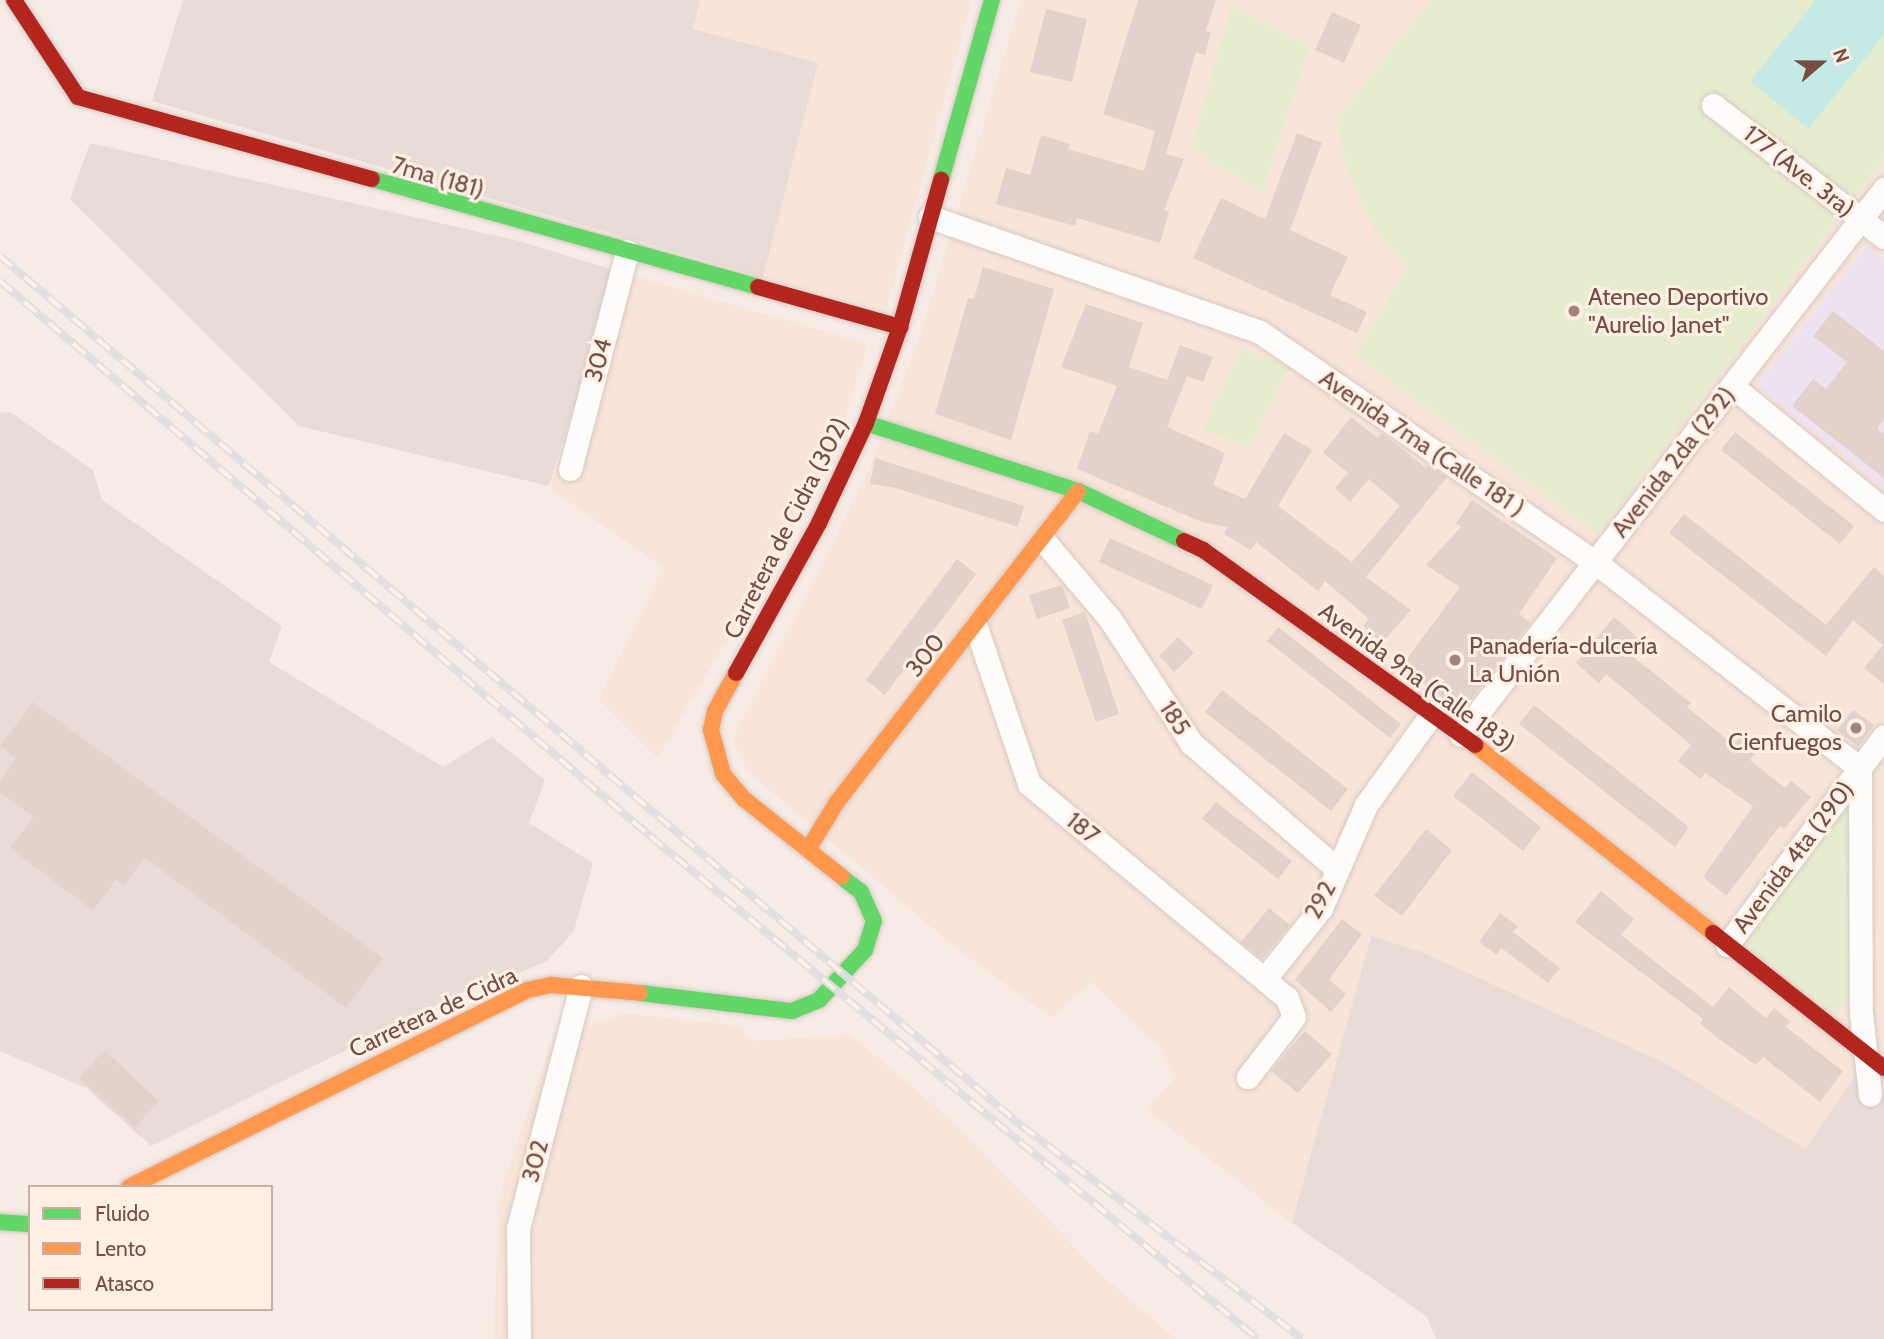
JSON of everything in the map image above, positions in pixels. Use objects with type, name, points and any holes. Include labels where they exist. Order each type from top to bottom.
[{"type":"street","name":"7ma (181)","points":[[14,0],[78,97],[900,327]]},
{"type":"street","name":"Carretera de Cidra (302)","points":[[849,970],[872,935],[870,907],[849,880],[744,799],[723,774],[711,730],[715,711],[820,523],[866,423],[900,327],[992,0]]},
{"type":"street","name":"177 (Ave. 3ra)","points":[[1713,105],[1884,237]]},
{"type":"street","name":"Avenida 2da (292)","points":[[1461,735],[1884,190]]},
{"type":"street","name":"Avenida 7ma (Calle 181 )","points":[[930,217],[1260,332],[1595,562],[1860,768]]},
{"type":"street","name":"304","points":[[570,470],[627,251]]},
{"type":"street","points":[[1732,386],[1884,510]]},
{"type":"street","name":"Avenida 9na (Calle 183)","points":[[866,423],[1079,491],[1203,550],[1433,712],[1884,1068]]},
{"type":"street","name":"300","points":[[809,848],[837,802],[1044,541],[1079,491]]},
{"type":"street","name":"185","points":[[1044,541],[1110,619],[1191,743],[1336,868]]},
{"type":"street","name":"187","points":[[976,627],[1029,784],[1266,977]]},
{"type":"street","name":"292","points":[[1266,977],[1321,908],[1336,868],[1366,804],[1433,712]]},
{"type":"street","name":"Avenida 4ta (290)","points":[[1727,944],[1884,736]]},
{"type":"street","points":[[1860,768],[1861,1013],[1870,1096]]},
{"type":"street","name":"Carretera de Cidra","points":[[134,1185],[512,997],[551,985],[581,986],[777,1012],[819,1000],[849,970]]},
{"type":"street","points":[[1248,1077],[1294,1017],[1287,998],[1266,977]]},
{"type":"street","name":"302","points":[[519,1339],[518,1228],[581,986]]},
{"type":"street","points":[[0,1222],[28,1224]]},
{"type":"shaded area","points":[[183,0],[700,0],[693,29],[818,63],[763,277],[152,101]]},
{"type":"shaded area","points":[[700,0],[972,0],[886,310],[763,277],[692,29]]},
{"type":"shaded area","points":[[1021,0],[1884,0],[1884,1095],[1857,1075],[1805,1150],[1665,1063],[1422,952],[1371,936],[1292,1223],[1146,1109],[1174,1079],[1159,1047],[1091,982],[1052,1018],[961,952],[748,772],[732,739],[865,479],[920,336]]},
{"type":"shaded area","points":[[90,143],[519,241],[617,271],[549,486],[299,426],[70,199]]},
{"type":"shaded area","points":[[1867,246],[1884,260],[1884,488],[1756,385]]},
{"type":"shaded area","points":[[617,271],[868,344],[831,462],[658,758],[599,699],[663,567],[550,489]]},
{"type":"shaded area","points":[[10,412],[93,470],[102,500],[282,626],[269,662],[443,767],[492,737],[545,780],[529,823],[593,863],[574,931],[547,961],[508,978],[500,974],[151,1146],[86,1088],[0,1051],[0,413]]},
{"type":"shaded area","points":[[1371,936],[1422,952],[1665,1063],[1805,1149],[1857,1074],[1884,1095],[1884,1339],[1436,1339],[1426,1316],[1292,1223]]},
{"type":"shaded area","points":[[623,1013],[741,1026],[751,1041],[851,1035],[951,1120],[1105,1278],[1176,1339],[493,1339],[500,1193],[553,1039]]},
{"type":"green space","name":"Ateneo Deportivo \"Aurelio Janet\"","points":[[1430,0],[1884,0],[1884,158],[1598,534],[1354,355],[1408,267],[1373,229],[1347,172],[1337,119]]},
{"type":"green space","points":[[1231,5],[1310,47],[1262,192],[1191,149]]},
{"type":"green space","points":[[1242,348],[1289,368],[1249,448],[1202,429]]},
{"type":"green space","points":[[1851,799],[1850,998],[1836,1015],[1747,948],[1746,936]]},
{"type":"water","points":[[1816,0],[1884,0],[1884,35],[1808,129],[1750,81]]},
{"type":"building","points":[[1138,0],[1216,0],[1206,31],[1211,32],[1205,55],[1196,52],[1166,154],[1184,159],[1164,210],[1169,212],[1160,243],[1077,218],[1075,226],[996,204],[1006,168],[1030,175],[1041,135],[1070,144],[1068,149],[1144,171],[1155,131],[1103,114]]},
{"type":"building","points":[[1046,9],[1087,19],[1072,82],[1030,72]]},
{"type":"building","points":[[1332,12],[1361,25],[1344,63],[1315,50]]},
{"type":"building","points":[[1297,133],[1322,143],[1290,230],[1348,257],[1330,295],[1367,312],[1357,333],[1193,258],[1221,198],[1265,219]]},
{"type":"building","points":[[983,267],[1054,289],[1011,440],[935,414],[968,298],[974,299]]},
{"type":"building","points":[[1086,304],[1143,323],[1129,367],[1167,380],[1180,345],[1213,357],[1203,382],[1187,376],[1167,427],[1225,453],[1213,485],[1245,499],[1284,433],[1312,450],[1278,506],[1352,562],[1400,506],[1369,479],[1350,502],[1335,488],[1348,473],[1323,453],[1351,417],[1378,438],[1382,433],[1426,468],[1429,465],[1447,477],[1366,577],[1411,610],[1382,643],[1363,626],[1369,619],[1325,581],[1318,591],[1256,542],[1251,550],[1224,534],[1228,527],[1202,522],[1077,469],[1090,431],[1098,434],[1117,386],[1061,367]]},
{"type":"building","points":[[1833,311],[1884,351],[1884,419],[1877,428],[1884,434],[1884,478],[1792,406],[1813,379],[1826,389],[1847,362],[1813,336]]},
{"type":"building","points":[[1735,432],[1854,526],[1840,544],[1721,450]]},
{"type":"building","points":[[875,458],[1024,506],[1018,527],[896,488],[870,484]]},
{"type":"building","points":[[1472,500],[1557,558],[1519,614],[1530,623],[1462,711],[1401,667],[1460,587],[1426,565],[1461,527],[1456,523]]},
{"type":"building","points":[[1684,514],[1826,625],[1874,567],[1884,576],[1884,684],[1864,668],[1883,645],[1853,620],[1826,656],[1669,533]]},
{"type":"building","points":[[1110,538],[1213,585],[1202,609],[1099,562]]},
{"type":"building","points":[[957,559],[976,574],[885,695],[866,680]]},
{"type":"building","points":[[1062,585],[1070,608],[1037,619],[1029,595]]},
{"type":"building","points":[[1085,612],[1119,714],[1096,722],[1062,620]]},
{"type":"building","points":[[1614,617],[1637,637],[1626,651],[1691,703],[1687,707],[1734,745],[1741,736],[1758,750],[1750,760],[1785,788],[1791,781],[1811,797],[1784,829],[1780,826],[1726,896],[1703,877],[1753,806],[1705,773],[1700,779],[1678,761],[1691,745],[1606,674],[1599,683],[1576,663]]},
{"type":"building","points":[[1278,627],[1401,724],[1390,738],[1267,641]]},
{"type":"building","points":[[1178,637],[1194,653],[1174,672],[1159,656]]},
{"type":"building","points":[[1222,690],[1348,789],[1331,811],[1205,712]]},
{"type":"building","points":[[33,702],[383,958],[346,1008],[145,858],[124,885],[116,880],[93,911],[10,848],[33,817],[0,792],[0,780],[16,758],[0,746]]},
{"type":"building","points":[[1534,705],[1689,827],[1675,847],[1519,724]]},
{"type":"building","name":"Camilo Cienfuegos","points":[[1853,710],[1874,725],[1858,747],[1837,730]]},
{"type":"building","points":[[1472,772],[1541,827],[1523,851],[1453,796]]},
{"type":"building","points":[[1216,802],[1292,861],[1278,879],[1202,819]]},
{"type":"building","points":[[1426,829],[1452,850],[1402,916],[1374,896]]},
{"type":"building","points":[[1601,891],[1634,919],[1621,935],[1713,1007],[1729,987],[1766,1018],[1774,1008],[1790,1021],[1786,1027],[1843,1071],[1820,1102],[1763,1057],[1756,1065],[1716,1037],[1700,1023],[1703,1019],[1575,922]]},
{"type":"building","points":[[1269,908],[1290,925],[1262,959],[1241,942]]},
{"type":"building","points":[[1500,913],[1518,926],[1513,932],[1560,968],[1548,983],[1501,948],[1497,955],[1479,942]]},
{"type":"building","points":[[1342,919],[1362,934],[1329,980],[1346,994],[1331,1012],[1295,980]]},
{"type":"building","points":[[1305,1031],[1332,1054],[1298,1093],[1271,1071]]},
{"type":"building","points":[[104,1050],[159,1101],[135,1128],[79,1078]]},
{"type":"railway","points":[[0,256],[1022,1126],[1303,1339]]},
{"type":"railway","points":[[0,281],[650,836],[1258,1339]]},
{"type":"traffic: fast","points":[[941,180],[992,0]]},
{"type":"traffic: fast","points":[[372,179],[758,287]]},
{"type":"traffic: fast","points":[[866,423],[1078,491],[1184,541]]},
{"type":"traffic: fast","points":[[640,993],[792,1011],[819,1000],[865,950],[874,921],[861,892],[842,877]]},
{"type":"traffic: fast","points":[[0,1222],[28,1224]]},
{"type":"traffic: slow","points":[[809,848],[837,802],[1078,491]]},
{"type":"traffic: slow","points":[[736,673],[715,711],[711,730],[723,774],[744,799],[842,877]]},
{"type":"traffic: slow","points":[[1475,745],[1713,933]]},
{"type":"traffic: slow","points":[[133,1185],[527,990],[551,985],[640,993]]},
{"type":"traffic: jam","points":[[14,0],[78,97],[372,179]]},
{"type":"traffic: jam","points":[[736,673],[819,523],[866,423],[900,327],[941,180]]},
{"type":"traffic: jam","points":[[758,287],[900,327]]},
{"type":"traffic: jam","points":[[1184,541],[1203,550],[1475,745]]},
{"type":"traffic: jam","points":[[1713,933],[1884,1068]]},
{"type":"place","name":"Ateneo Deportivo \"Aurelio Janet\"","points":[[1574,311]]},
{"type":"place","name":"Panadería-dulcería La Unión","points":[[1455,660]]},
{"type":"place","name":"Camilo Cienfuegos","points":[[1856,728]]}]
